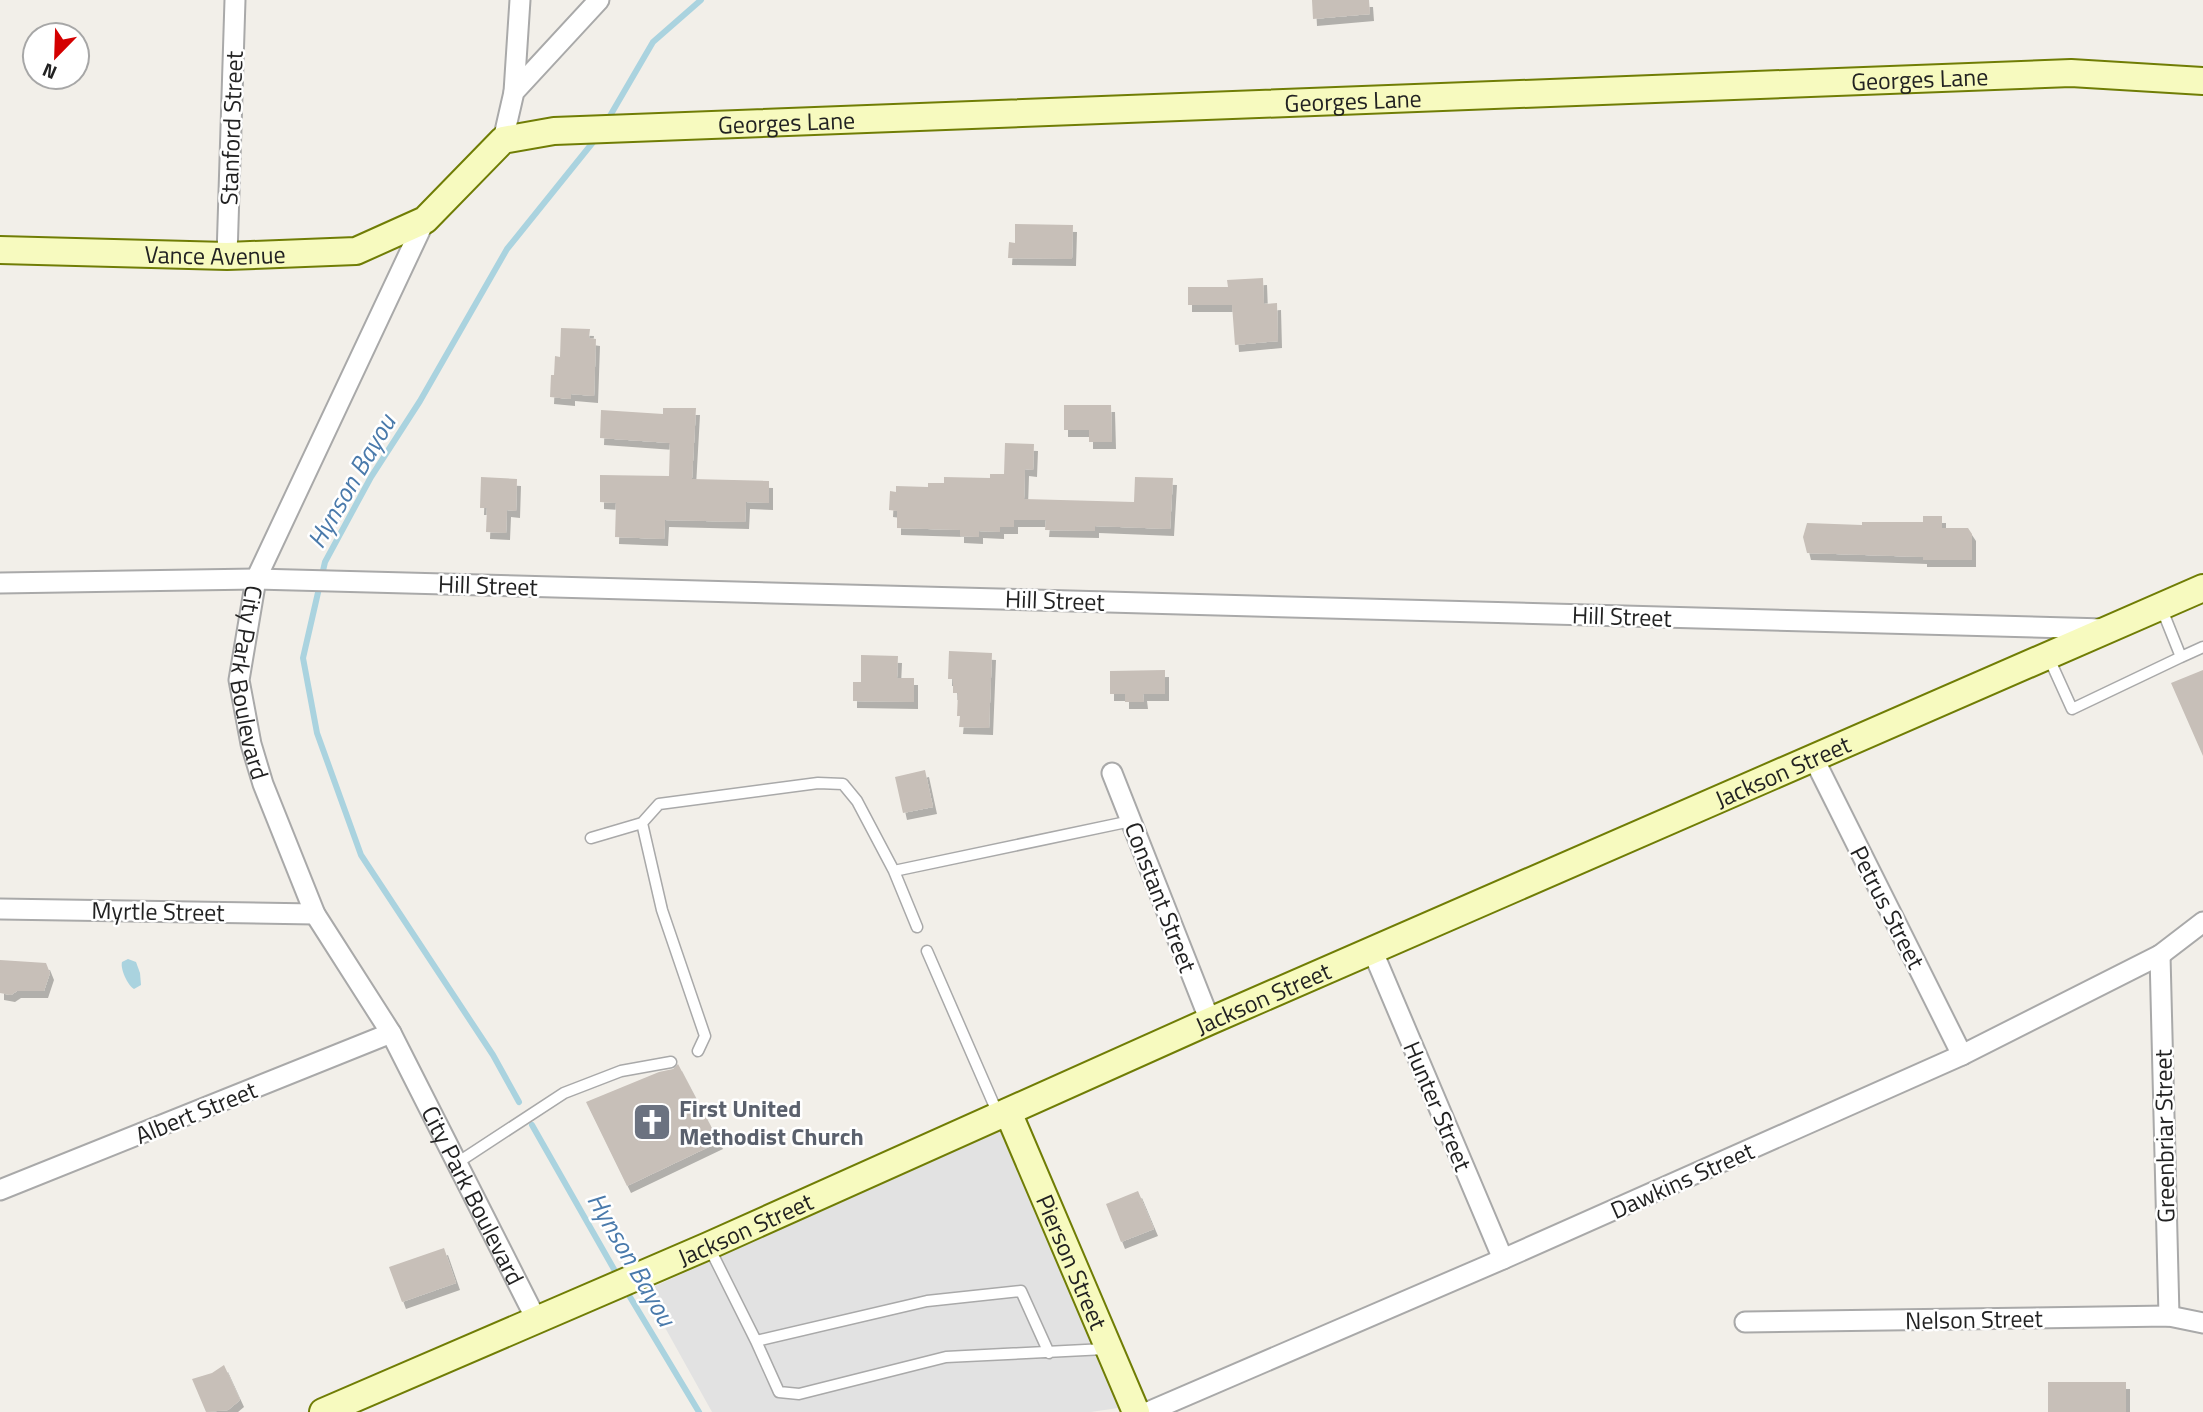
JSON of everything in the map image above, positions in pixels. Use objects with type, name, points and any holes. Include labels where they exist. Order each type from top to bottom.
[{"type":"street","name":"Stanford Street","points":[[227,256],[235,0]]},
{"type":"street","points":[[503,140],[514,92],[520,0]]},
{"type":"street","points":[[514,92],[599,0]]},
{"type":"street","name":"Georges Lane","points":[[503,140],[554,131],[2071,73],[2203,81]]},
{"type":"street","name":"City Park Boulevard","points":[[503,140],[425,220],[256,579],[239,680],[263,784],[316,914],[391,1033],[536,1319]]},
{"type":"street","name":"Vance Avenue","points":[[0,250],[227,256],[356,251],[425,220]]},
{"type":"street","name":"Hill Street","points":[[0,583],[256,579],[2110,629]]},
{"type":"street","name":"Jackson Street","points":[[323,1412],[2203,588]]},
{"type":"street","name":"Petrus Street","points":[[1814,759],[1962,1055]]},
{"type":"street","name":"Constant Street","points":[[1112,772],[1210,1021]]},
{"type":"street","name":"Myrtle Street","points":[[0,909],[316,914]]},
{"type":"street","name":"Dawkins Street","points":[[1148,1412],[1503,1259],[1962,1055],[2160,956],[2203,922]]},
{"type":"street","name":"Hunter Street","points":[[1373,952],[1503,1259]]},
{"type":"street","name":"Greenbriar Street","points":[[2160,956],[2169,1316]]},
{"type":"street","name":"Albert Street","points":[[0,1191],[391,1033]]},
{"type":"street","name":"Pierson Street","points":[[1003,1114],[1136,1412]]},
{"type":"street","name":"Nelson Street","points":[[1745,1322],[2169,1316],[2203,1323]]},
{"type":"lane","points":[[2160,607],[2181,657]]},
{"type":"lane","points":[[2048,656],[2072,709],[2203,647]]},
{"type":"lane","points":[[591,838],[642,823],[659,804],[818,783],[843,784],[857,801],[894,871],[917,928]]},
{"type":"lane","points":[[894,871],[1131,821]]},
{"type":"lane","points":[[642,823],[662,910],[705,1035],[698,1051]]},
{"type":"lane","points":[[927,951],[1003,1114]]},
{"type":"lane","points":[[457,1163],[564,1093],[621,1071],[671,1062]]},
{"type":"lane","points":[[708,1245],[779,1392],[799,1394],[946,1357],[1109,1348]]},
{"type":"lane","points":[[756,1341],[927,1301],[1021,1291],[1049,1353]]},
{"type":"shaded area","points":[[1001,1129],[1118,1408],[1091,1412],[712,1412],[642,1292]]},
{"type":"water","points":[[128,959],[136,962],[140,973],[141,985],[134,989],[122,969],[122,962]]},
{"type":"building","points":[[1312,0],[1369,0],[1370,14],[1313,19]]},
{"type":"building","points":[[1015,224],[1073,225],[1072,259],[1008,258],[1009,242],[1015,243]]},
{"type":"building","points":[[1263,278],[1264,304],[1277,303],[1278,341],[1235,345],[1232,305],[1188,305],[1188,287],[1228,287],[1227,280]]},
{"type":"building","points":[[561,328],[590,329],[589,338],[596,339],[594,396],[571,394],[571,399],[550,397],[555,356],[560,357]]},
{"type":"building","points":[[1064,405],[1111,405],[1112,442],[1089,442],[1089,430],[1064,430]]},
{"type":"building","points":[[663,408],[696,408],[692,479],[769,481],[769,503],[746,502],[745,522],[665,520],[664,539],[615,537],[616,503],[600,502],[600,475],[669,476],[670,443],[600,438],[601,410],[663,414]]},
{"type":"building","points":[[1005,443],[1034,444],[1033,470],[1025,469],[1024,499],[1134,502],[1135,477],[1173,478],[1170,529],[1095,526],[1095,531],[1045,530],[1046,520],[1014,520],[1014,527],[1000,527],[1000,532],[979,531],[979,537],[960,536],[960,530],[897,528],[897,511],[889,510],[890,491],[896,492],[896,486],[928,487],[928,483],[944,483],[944,477],[990,478],[990,474],[1004,474]]},
{"type":"building","points":[[481,477],[517,479],[516,511],[507,510],[506,533],[486,532],[487,508],[480,508]]},
{"type":"building","points":[[1923,516],[1942,516],[1942,528],[1968,528],[1972,534],[1972,560],[1807,553],[1803,537],[1807,523],[1862,525],[1862,522],[1923,522]]},
{"type":"building","points":[[949,651],[992,653],[989,728],[959,727],[958,693],[953,693],[953,679],[948,679]]},
{"type":"building","points":[[861,655],[898,656],[897,678],[914,678],[914,702],[853,701],[853,682],[861,682]]},
{"type":"building","points":[[1165,670],[1165,694],[1143,694],[1144,702],[1125,702],[1125,694],[1110,694],[1110,671]]},
{"type":"building","points":[[2203,670],[2203,756],[2171,683]]},
{"type":"building","points":[[925,770],[933,807],[903,813],[895,777]]},
{"type":"building","points":[[0,960],[46,963],[50,973],[44,991],[17,991],[11,995],[0,993]]},
{"type":"building","name":"First United Methodist Church","points":[[678,1064],[719,1142],[627,1186],[586,1102],[659,1072],[673,1069]]},
{"type":"building","points":[[1138,1191],[1154,1229],[1121,1242],[1106,1204]]},
{"type":"building","points":[[444,1248],[456,1283],[402,1302],[389,1267]]},
{"type":"building","points":[[224,1365],[240,1400],[228,1410],[206,1412],[192,1379],[212,1373]]},
{"type":"building","points":[[2048,1382],[2126,1382],[2126,1412],[2048,1412]]},
{"type":"waterway","name":"Hynson Bayou","points":[[607,121],[653,42],[701,0]]},
{"type":"waterway","name":"Hynson Bayou","points":[[519,1102],[493,1055],[361,855],[317,733],[303,658],[325,562],[371,477],[420,401],[507,249],[598,136]]},
{"type":"waterway","name":"Hynson Bayou","points":[[532,1125],[619,1278]]},
{"type":"waterway","name":"Hynson Bayou","points":[[624,1287],[699,1412]]},
{"type":"place","name":"First United Methodist Church","points":[[652,1122]]}]
